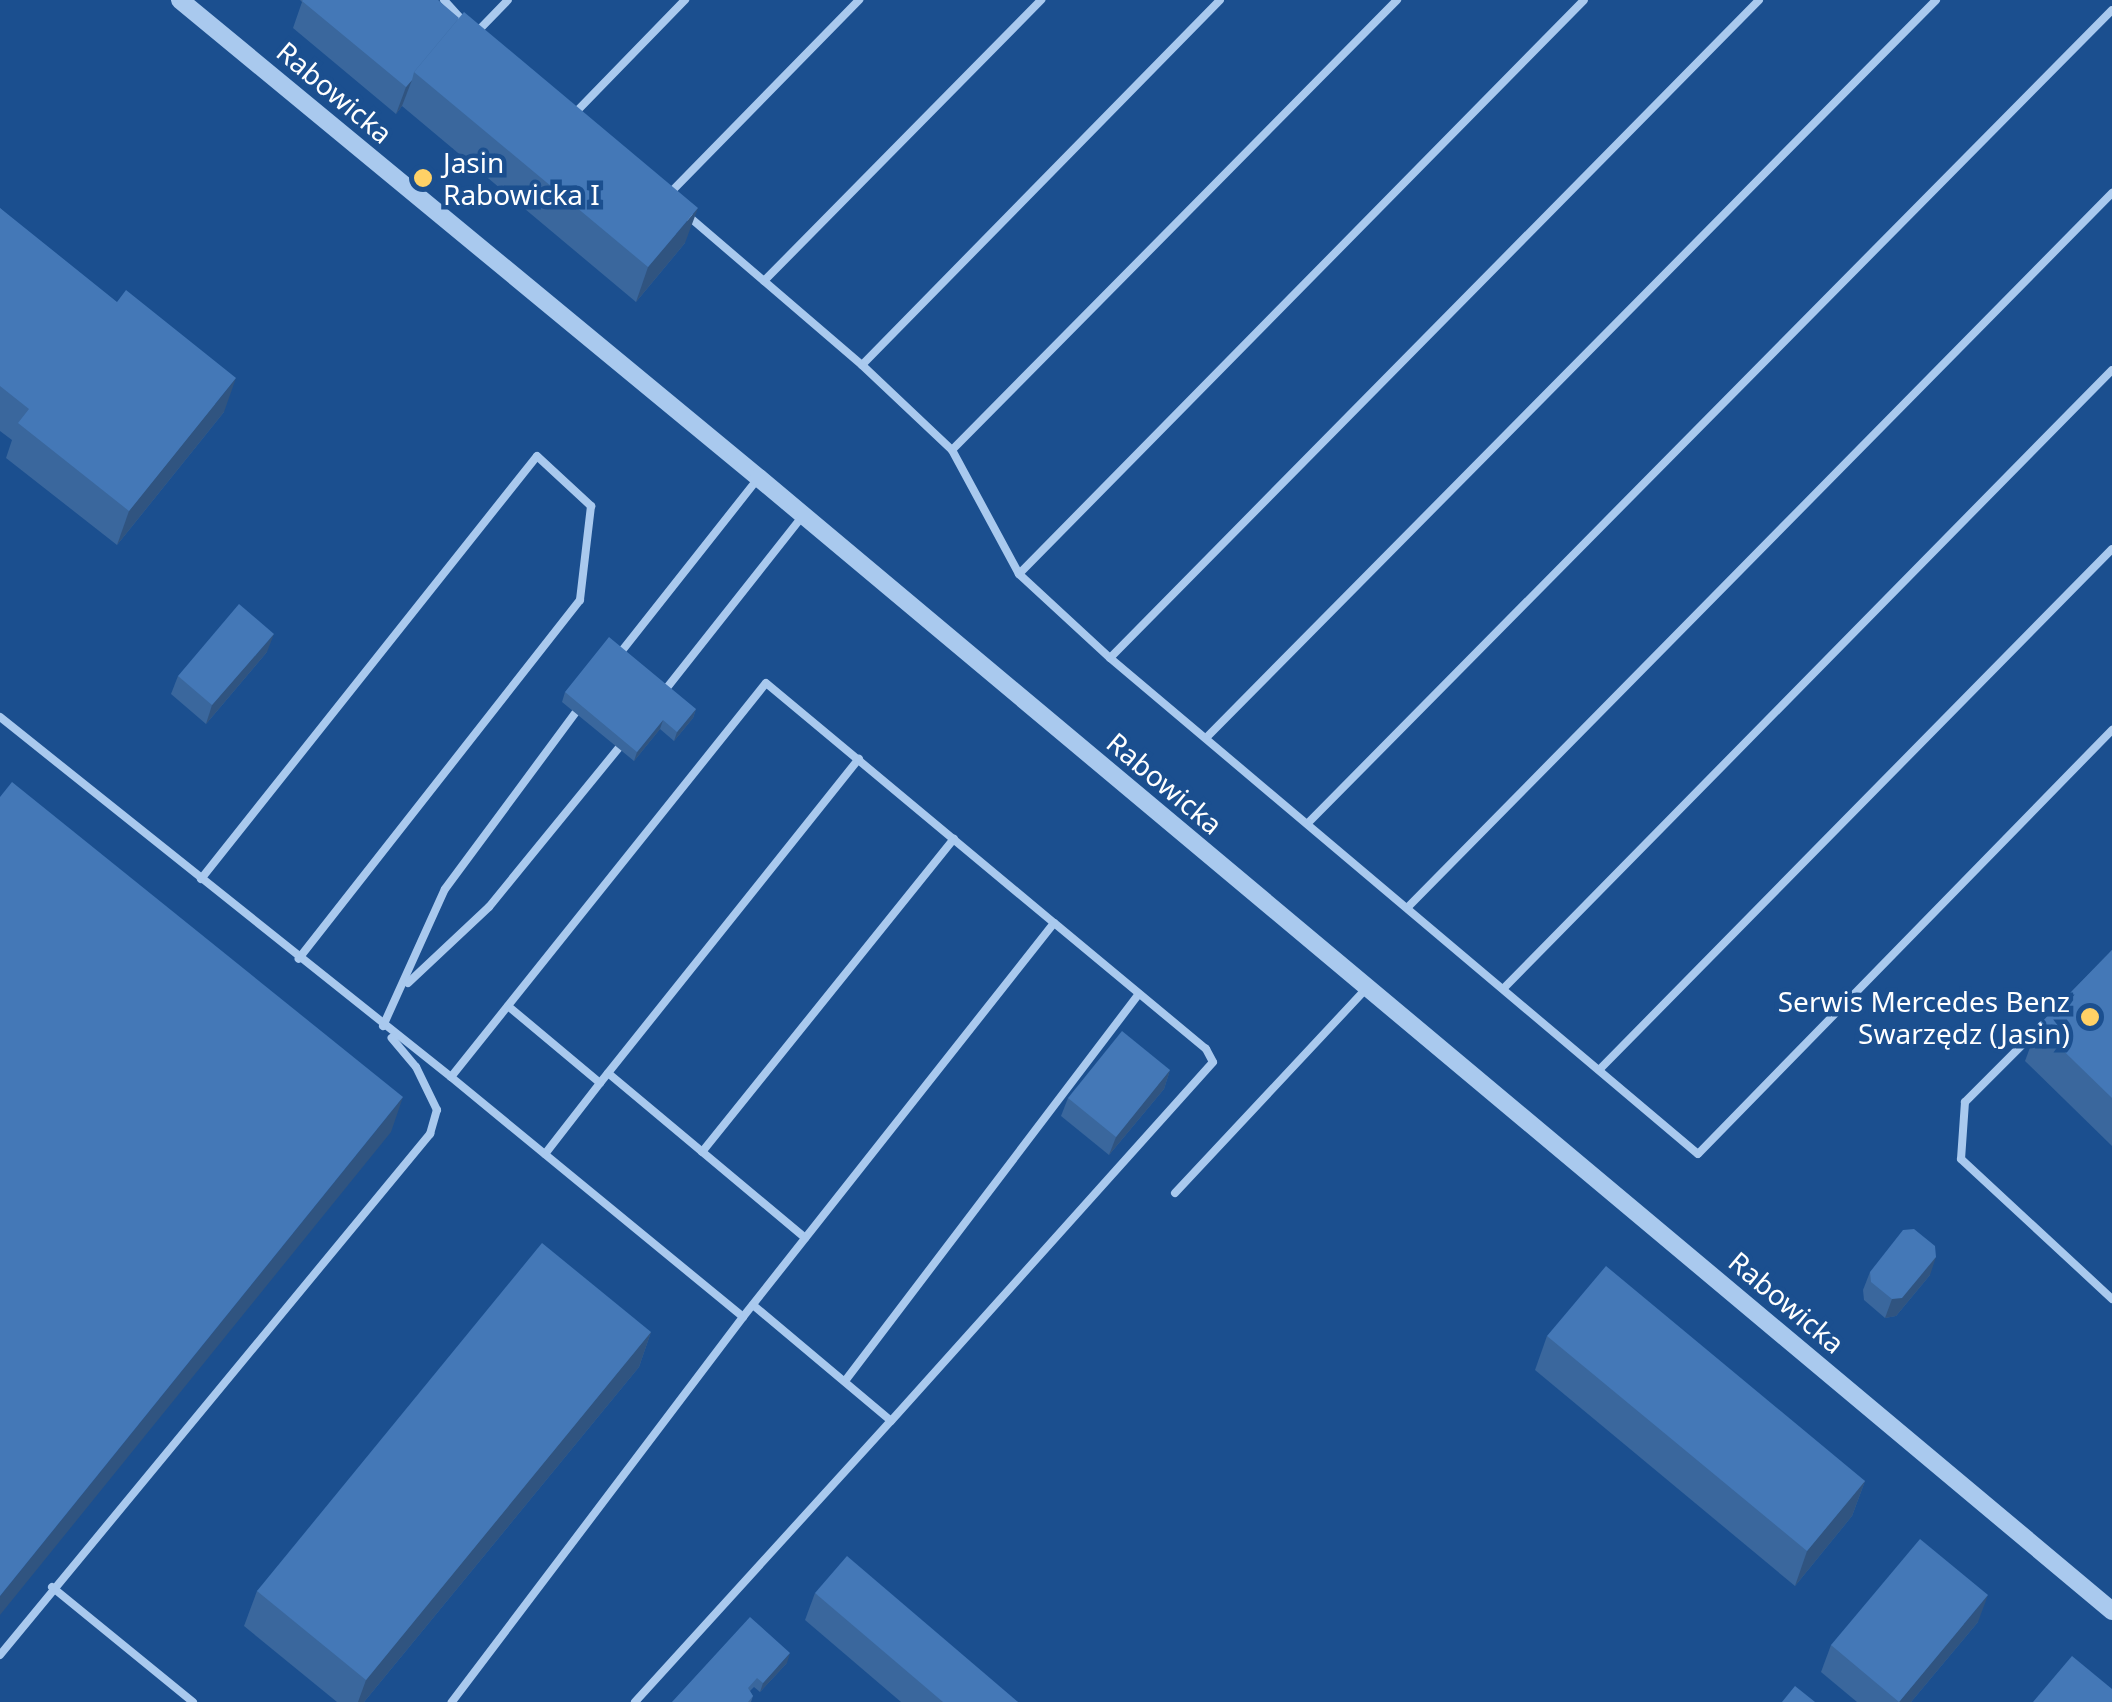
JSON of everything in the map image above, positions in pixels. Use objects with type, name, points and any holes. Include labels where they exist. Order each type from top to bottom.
[{"type":"street","name":"Rabowicka","points":[[180,0],[759,478],[2112,1612]]},
{"type":"lane","points":[[444,0],[489,46]]},
{"type":"lane","points":[[475,34],[508,0]]},
{"type":"lane","points":[[572,117],[686,0]]},
{"type":"lane","points":[[666,197],[859,0]]},
{"type":"lane","points":[[764,280],[1041,0]]},
{"type":"lane","points":[[862,365],[1220,0]]},
{"type":"lane","points":[[952,450],[1396,0]]},
{"type":"lane","points":[[1019,574],[1584,0]]},
{"type":"lane","points":[[1110,658],[1759,0]]},
{"type":"lane","points":[[1206,738],[1936,0]]},
{"type":"lane","points":[[1308,823],[2112,10]]},
{"type":"lane","points":[[558,105],[586,128]]},
{"type":"lane","points":[[652,185],[862,365],[952,450],[1019,574],[1110,658],[1698,1154],[2112,730]]},
{"type":"lane","points":[[1408,907],[2112,193]]},
{"type":"lane","points":[[1502,989],[2112,370]]},
{"type":"lane","points":[[201,879],[537,456],[591,506],[580,600],[300,959]]},
{"type":"lane","points":[[613,662],[759,478]]},
{"type":"lane","points":[[656,702],[802,516]]},
{"type":"lane","points":[[1599,1070],[2112,550]]},
{"type":"lane","points":[[451,1077],[766,682],[1206,1049],[1213,1062],[635,1702]]},
{"type":"lane","points":[[383,1026],[405,986],[445,890],[581,705]]},
{"type":"lane","points":[[0,716],[743,1317]]},
{"type":"lane","points":[[405,986],[489,906],[637,726]]},
{"type":"lane","points":[[544,1154],[858,760]]},
{"type":"lane","points":[[702,1152],[954,839]]},
{"type":"lane","points":[[452,1702],[743,1317],[1054,922]]},
{"type":"lane","points":[[1176,1193],[1368,987]]},
{"type":"lane","points":[[845,1381],[1140,994]]},
{"type":"lane","points":[[508,1006],[600,1083]]},
{"type":"lane","points":[[2045,1021],[1965,1102],[1961,1159],[2112,1299]]},
{"type":"lane","points":[[0,1655],[52,1587],[430,1134],[437,1110],[416,1068],[383,1026]]},
{"type":"lane","points":[[608,1073],[805,1238]]},
{"type":"lane","points":[[753,1305],[891,1420]]},
{"type":"lane","points":[[52,1587],[194,1702]]},
{"type":"building","points":[[303,0],[438,0],[459,18],[406,87]]},
{"type":"building","points":[[464,12],[698,208],[648,267],[414,72]]},
{"type":"building","points":[[0,208],[117,302],[126,290],[236,378],[129,511],[18,423],[29,409],[0,386]]},
{"type":"building","points":[[239,604],[274,634],[212,705],[178,676]]},
{"type":"building","points":[[609,637],[696,709],[677,732],[663,720],[637,752],[565,692]]},
{"type":"building","points":[[12,782],[403,1097],[0,1596],[0,797]]},
{"type":"building","points":[[2112,950],[2112,1098],[2038,1026]]},
{"type":"building","points":[[1122,1031],[1170,1070],[1116,1137],[1068,1098]]},
{"type":"building","points":[[1914,1229],[1935,1246],[1936,1257],[1902,1298],[1892,1299],[1871,1282],[1870,1272],[1903,1230]]},
{"type":"building","points":[[542,1243],[651,1332],[366,1680],[257,1591]]},
{"type":"building","points":[[1606,1266],[1865,1481],[1807,1551],[1547,1336]]},
{"type":"building","points":[[1920,1539],[1988,1595],[1899,1702],[1831,1645]]},
{"type":"building","points":[[847,1556],[1018,1702],[943,1702],[815,1593]]},
{"type":"building","points":[[750,1617],[790,1653],[763,1683],[757,1678],[748,1688],[753,1696],[748,1702],[672,1702]]},
{"type":"building","points":[[2072,1656],[2112,1689],[2112,1702],[2033,1702]]},
{"type":"building","points":[[1795,1686],[1815,1702],[1782,1702]]},
{"type":"place","name":"Jasin Rabowicka I","points":[[423,178]]},
{"type":"place","name":"Serwis Mercedes Benz Swarzędz (Jasin)","points":[[2090,1017]]}]
